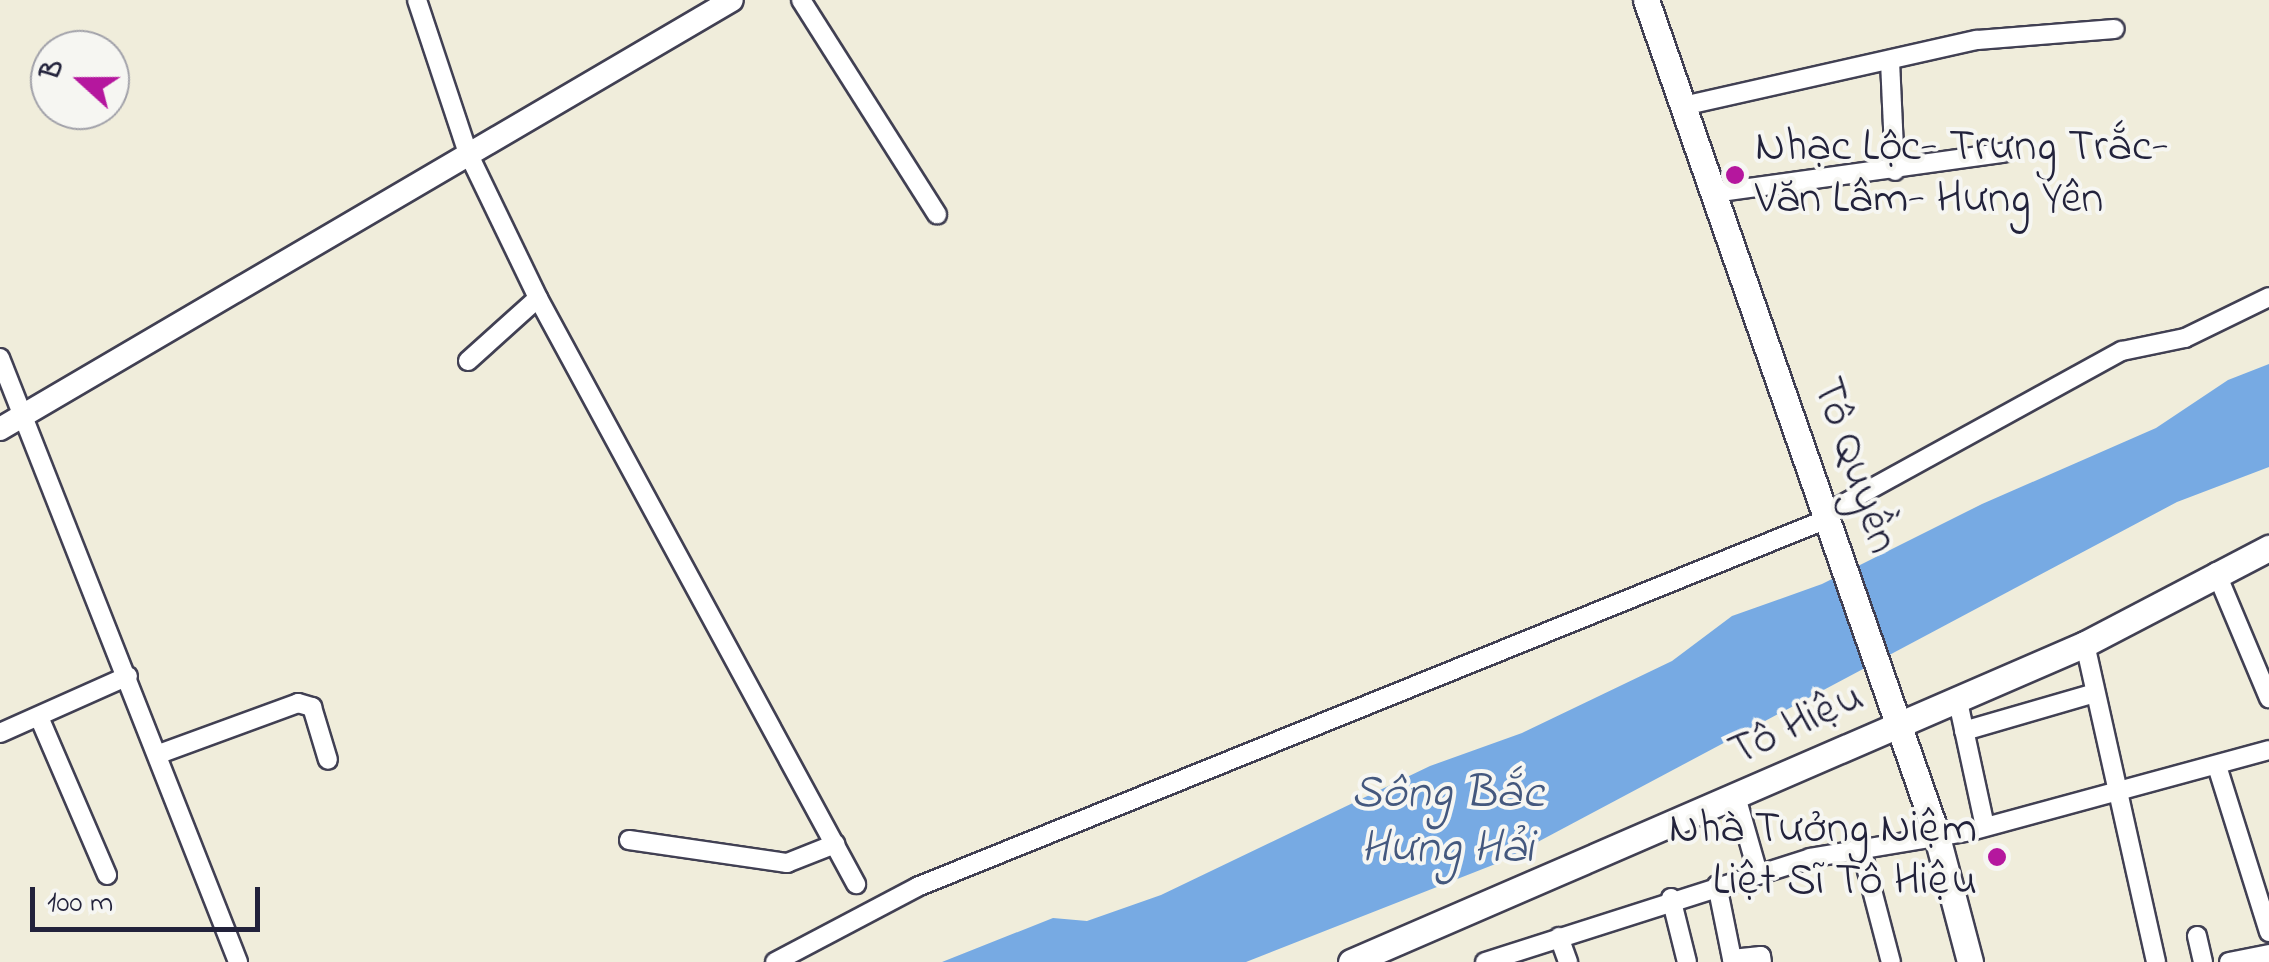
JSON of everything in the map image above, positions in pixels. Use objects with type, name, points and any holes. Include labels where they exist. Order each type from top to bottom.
[{"type":"main road","name":"Tô Quyền","points":[[1646,0],[1838,550],[1891,715],[1936,832],[1970,962]]},
{"type":"main road","name":"Tô Hiệu","points":[[1351,962],[1736,800],[1891,715],[1956,697],[2085,644],[2216,572],[2269,548]]},
{"type":"street","points":[[418,0],[468,154],[538,298],[856,884]]},
{"type":"street","points":[[0,429],[732,0]]},
{"type":"street","points":[[801,0],[937,214]]},
{"type":"street","points":[[1683,106],[2015,34],[2115,29]]},
{"type":"street","points":[[1890,61],[1895,171]]},
{"type":"street","points":[[1713,193],[1895,171],[2002,153]]},
{"type":"street","points":[[775,962],[917,886],[1826,517],[2122,350],[2186,338],[2269,297]]},
{"type":"street","points":[[468,361],[538,298]]},
{"type":"street","points":[[0,358],[238,962]]},
{"type":"street","points":[[2216,572],[2269,698]]},
{"type":"street","points":[[2085,644],[2115,793],[2156,962]]},
{"type":"street","points":[[0,733],[128,676]]},
{"type":"street","points":[[1964,731],[2095,692]]},
{"type":"street","points":[[1956,697],[1985,826]]},
{"type":"street","points":[[158,754],[298,703],[312,707],[328,760]]},
{"type":"street","points":[[39,717],[107,876]]},
{"type":"street","points":[[1485,962],[1671,898],[1758,873],[1936,832],[1985,826],[2269,750]]},
{"type":"street","points":[[2216,766],[2269,932]]},
{"type":"street","points":[[1736,800],[1758,873]]},
{"type":"street","points":[[628,840],[787,863],[836,844]]},
{"type":"street","points":[[1861,848],[1891,962]]},
{"type":"street","points":[[1717,885],[1732,959],[1762,959],[1759,935]]},
{"type":"street","points":[[1671,898],[1687,962]]},
{"type":"street","points":[[2197,936],[2203,962]]},
{"type":"street","points":[[1559,937],[1568,962]]},
{"type":"street","points":[[2229,962],[2269,954]]},
{"type":"water","name":"Sông Bắc Hưng Hải","points":[[2269,364],[2269,467],[2177,502],[1498,863],[1246,962],[942,962],[1053,918],[1087,921],[1161,895],[1430,766],[1522,733],[1672,661],[1732,616],[1822,584],[1982,504],[2156,428],[2228,380]]},
{"type":"place","name":"Nhạc Lộc- Trưng Trắc- Văn Lâm- Hưng Yên","points":[[1735,175]]},
{"type":"place","name":"Nhà Tưởng Niệm Liệt Sĩ Tô Hiệu","points":[[1997,857]]}]
